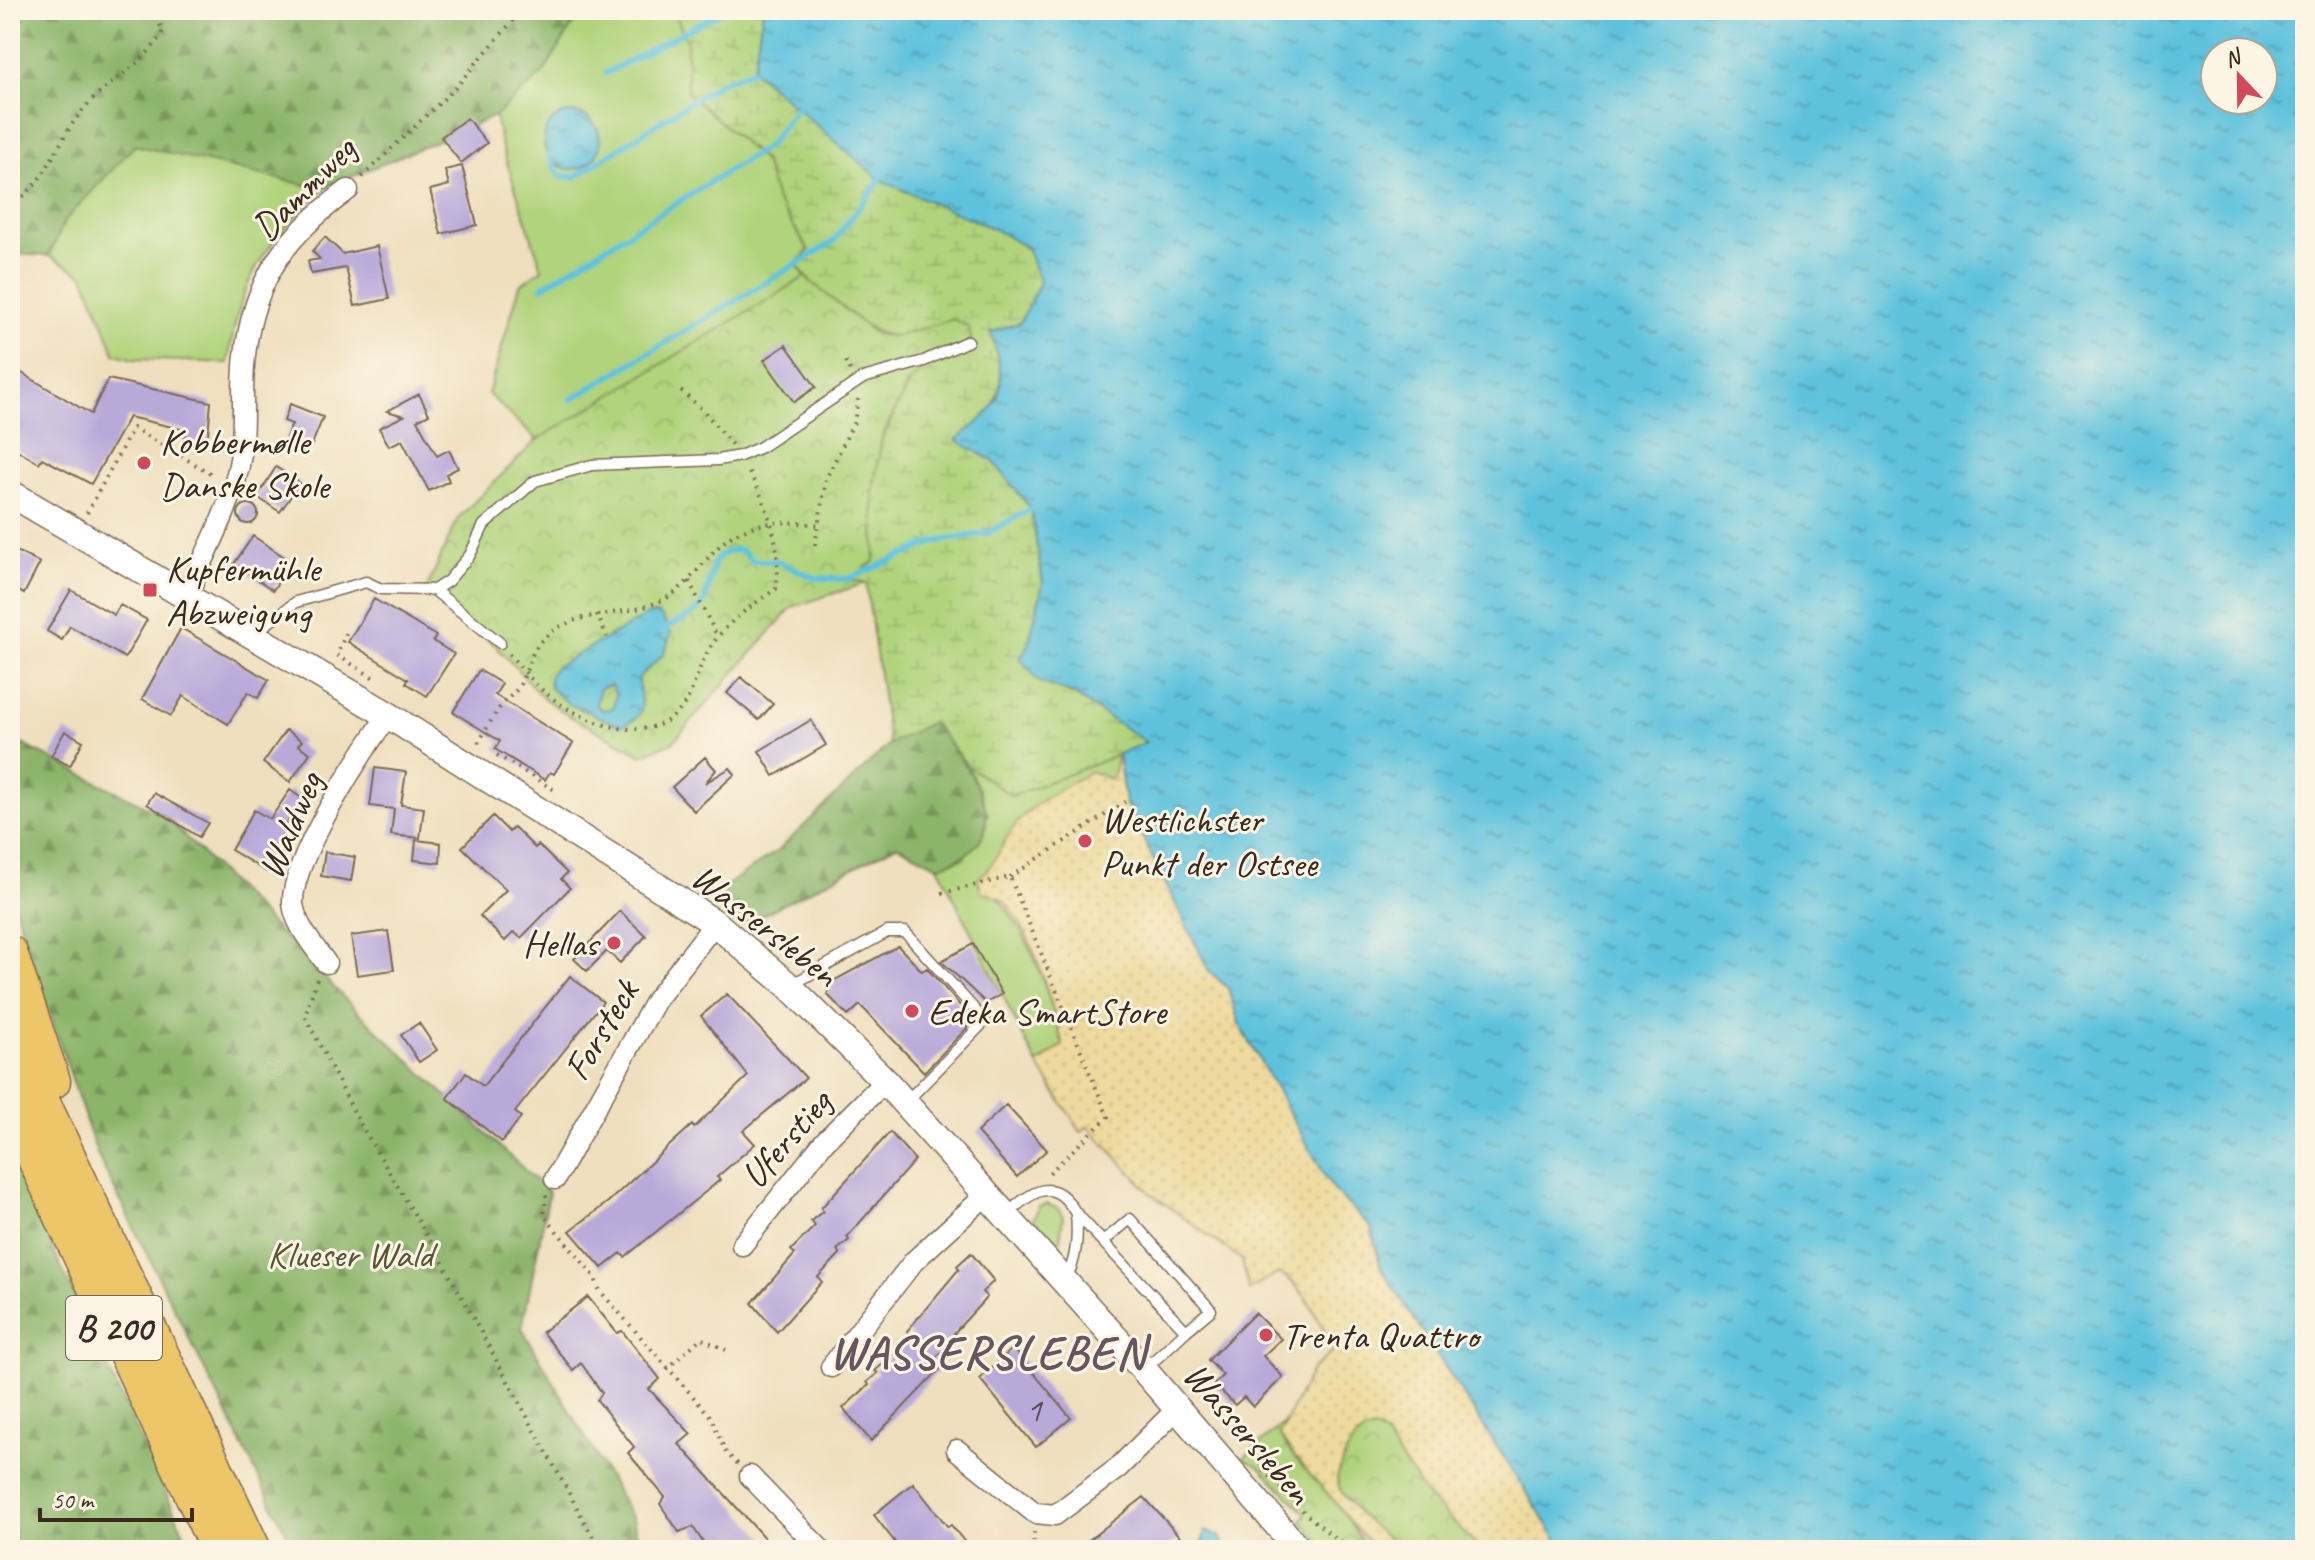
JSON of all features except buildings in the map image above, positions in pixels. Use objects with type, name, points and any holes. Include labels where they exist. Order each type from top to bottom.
[{"type":"highway","points":[[10,953],[104,1233]]},
{"type":"highway","name":"B 200","points":[[10,1033],[253,1542]]},
{"type":"highway","name":"B 200","points":[[10,1106],[218,1550]]},
{"type":"street","name":"Dammweg","points":[[186,597],[220,522],[241,455],[245,355],[261,284],[284,247],[314,215],[348,190]]},
{"type":"street","name":"Wassersleben","points":[[10,493],[388,715],[715,923],[789,986],[885,1081],[1144,1370],[1299,1550]]},
{"type":"street","name":"Waldweg","points":[[326,963],[302,927],[293,906],[294,889],[321,825],[350,769],[388,715]]},
{"type":"street","name":"Forsteck","points":[[555,1179],[656,1000],[715,923]]},
{"type":"street","name":"Uferstieg","points":[[742,1245],[824,1142],[885,1081]]},
{"type":"street","points":[[831,1367],[914,1261],[986,1195]]},
{"type":"street","points":[[957,1450],[1035,1513],[1055,1515],[1118,1468],[1176,1410]]},
{"type":"street","points":[[750,1476],[821,1550]]},
{"type":"lane","points":[[251,635],[296,602],[366,582],[381,589],[434,590],[448,581],[470,555],[484,525],[535,481],[592,465],[718,460],[740,456],[761,447],[856,383],[924,361],[968,341]]},
{"type":"lane","points":[[434,590],[500,643]]},
{"type":"lane","points":[[789,986],[887,932],[905,932],[985,1021],[904,1103]]},
{"type":"lane","points":[[1005,1216],[1027,1195],[1049,1189],[1066,1195],[1075,1212],[1186,1331]]},
{"type":"lane","points":[[1064,1281],[1071,1270],[1078,1228],[1075,1212]]},
{"type":"lane","points":[[1103,1242],[1130,1219],[1211,1310],[1144,1370]]},
{"type":"path","points":[[10,206],[23,198],[43,177],[87,105],[152,51],[163,31],[154,10]]},
{"type":"path","name":"Dammweg","points":[[348,190],[455,88],[522,10]]},
{"type":"path","points":[[815,545],[826,479],[854,422],[858,404],[856,383]]},
{"type":"path","points":[[500,643],[545,694],[571,711],[628,730],[645,729],[667,720],[685,704],[718,636],[776,589],[779,572],[770,523],[740,456],[713,421],[681,391]]},
{"type":"path","points":[[84,518],[133,428],[232,484]]},
{"type":"path","points":[[478,743],[501,706],[519,687],[523,670],[541,641],[558,627],[576,618],[597,614],[619,615],[666,597],[689,581],[712,551],[747,528],[770,523],[819,525]]},
{"type":"path","points":[[689,581],[718,636]]},
{"type":"path","points":[[597,614],[607,637]]},
{"type":"path","points":[[346,633],[337,655],[376,679]]},
{"type":"path","points":[[465,735],[556,791]]},
{"type":"path","points":[[942,893],[1010,877],[1125,802]]},
{"type":"path","points":[[1010,877],[1108,1117],[1027,1195]]},
{"type":"path","points":[[326,963],[310,992],[305,1016],[358,1120],[441,1259],[600,1550]]},
{"type":"path","points":[[555,1179],[544,1199],[544,1216],[594,1276],[600,1291],[711,1417],[726,1453],[750,1476]]},
{"type":"path","points":[[667,1369],[701,1338],[726,1350]]},
{"type":"path","points":[[1261,1468],[1307,1515],[1350,1550]]},
{"type":"green space","points":[[10,10],[582,10],[543,73],[495,116],[323,189],[135,145],[65,220],[49,256],[10,254]]},
{"type":"green space","points":[[582,10],[673,10],[687,41],[688,92],[764,161],[776,199],[809,250],[796,263],[805,277],[537,440],[488,394],[520,285],[542,269],[501,145],[495,116],[543,73]]},
{"type":"green space","points":[[673,10],[763,10],[753,71],[1027,248],[1040,282],[1020,323],[991,332],[1003,378],[989,417],[957,440],[993,461],[1031,509],[1043,583],[1154,726],[1564,1550],[1118,755],[1012,796],[968,766],[932,722],[889,744],[866,584],[848,579],[875,561],[873,490],[882,438],[908,383],[930,363],[953,319],[908,334],[893,336],[882,333],[854,318],[826,296],[803,272],[796,263],[809,250],[776,199],[764,161],[687,92],[687,41]]},
{"type":"green space","points":[[135,145],[323,189],[284,230],[257,266],[240,307],[228,363],[133,359],[115,354],[84,275],[49,256],[65,220]]},
{"type":"green space","points":[[805,277],[877,335],[897,336],[953,319],[969,327],[972,346],[930,363],[908,383],[882,438],[873,490],[875,561],[849,579],[866,583],[792,607],[673,742],[642,755],[571,717],[542,697],[497,647],[426,590],[458,518],[537,440]]},
{"type":"green space","points":[[932,722],[962,760],[983,802],[986,821],[981,839],[965,854],[938,866],[897,845],[747,923],[711,896],[780,849],[889,744]]},
{"type":"green space","name":"Klueser Wald","points":[[10,738],[165,816],[356,1010],[549,1193],[522,1328],[633,1519],[641,1550],[295,1550],[97,1154],[10,893]]},
{"type":"green space","points":[[1118,754],[1112,780],[1014,827],[995,864],[978,879],[1011,914],[1023,934],[1049,999],[1063,1045],[1037,1064],[938,866],[964,858],[988,814],[968,766],[1012,796]]},
{"type":"green space","points":[[10,1156],[192,1550],[10,1550]]},
{"type":"green space","points":[[1047,1204],[1060,1210],[1063,1217],[1059,1248],[1033,1220],[1039,1206]]},
{"type":"green space","points":[[1287,1420],[1279,1434],[1286,1445],[1347,1517],[1370,1550],[1328,1550],[1301,1521],[1306,1514],[1261,1468],[1243,1458]]},
{"type":"green space","points":[[1375,1429],[1383,1433],[1427,1496],[1481,1550],[1401,1550],[1358,1513],[1340,1490],[1337,1478],[1345,1455],[1355,1440]]},
{"type":"sand","points":[[1118,754],[1125,802],[1209,971],[1228,988],[1239,1023],[1333,1190],[1371,1227],[1381,1268],[1564,1550],[1389,1552],[1379,1550],[1372,1544],[1328,1496],[1279,1434],[1312,1370],[1334,1350],[1304,1296],[1297,1286],[1279,1273],[1249,1290],[1242,1260],[1150,1193],[1088,1126],[1081,1132],[1037,1064],[1063,1045],[1047,989],[1033,949],[1015,915],[1002,899],[981,892],[978,879],[1014,827],[1030,810],[1091,771],[1112,780]]},
{"type":"water","points":[[763,10],[2305,10],[2305,1550],[1564,1550],[1381,1268],[1371,1227],[1333,1190],[1239,1023],[1228,988],[1209,971],[1125,802],[1118,754],[1146,742],[1071,693],[1039,682],[1020,658],[1028,646],[1043,583],[1031,509],[993,461],[956,440],[985,416],[999,394],[999,368],[991,332],[1020,323],[1040,282],[1027,248],[996,230],[880,180],[753,70]]},
{"type":"water","points":[[572,113],[591,122],[600,141],[591,160],[572,169],[553,160],[544,141],[553,122]]},
{"type":"water","points":[[657,614],[663,618],[671,634],[663,655],[639,677],[642,708],[637,718],[620,726],[569,704],[550,688],[549,678],[554,668],[647,615]],"holes":[[[611,685],[616,694],[613,708],[602,710],[596,705],[600,688]]]},
{"type":"water","points":[[1205,1531],[1220,1536],[1224,1546],[1222,1550],[1201,1550]]},
{"type":"waterway","points":[[606,73],[725,10]]},
{"type":"waterway","points":[[549,155],[559,176],[575,177],[720,83],[752,70]]},
{"type":"waterway","points":[[542,287],[768,146],[796,109]]},
{"type":"waterway","points":[[572,399],[833,242],[880,180]]},
{"type":"waterway","points":[[668,627],[702,606],[713,567],[722,555],[730,551],[741,550],[753,561],[777,561],[815,578],[848,579],[934,542],[987,533],[1031,509]]},
{"type":"place","name":"Kobbermølle Danske Skole","points":[[144,463]]},
{"type":"place","name":"Kupfermühle Abzweigung","points":[[150,590]]},
{"type":"place","name":"Westlichster Punkt der Ostsee","points":[[1085,841]]},
{"type":"place","name":"Hellas","points":[[614,943]]},
{"type":"place","name":"Edeka SmartStore","points":[[912,1011]]},
{"type":"place","name":"Trenta Quattro","points":[[1266,1335]]},
{"type":"district","name":"WASSERSLEBEN","points":[[988,1353]]}]
